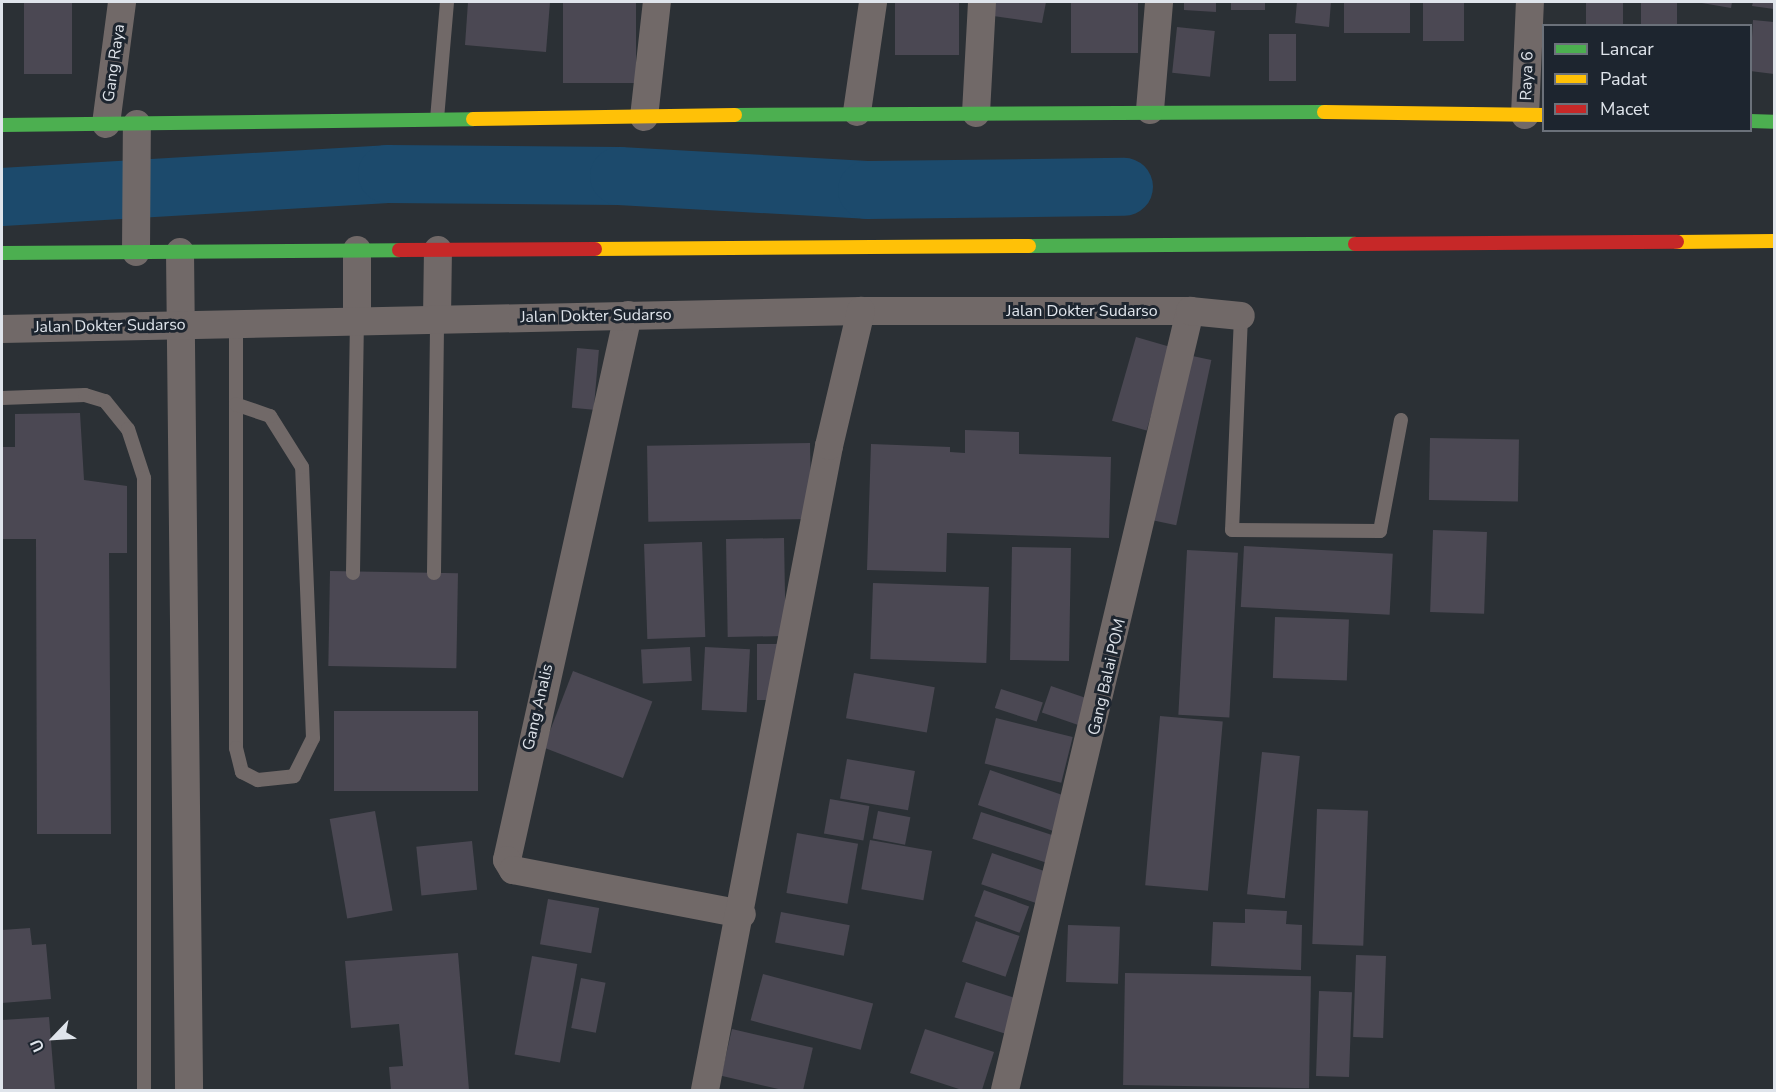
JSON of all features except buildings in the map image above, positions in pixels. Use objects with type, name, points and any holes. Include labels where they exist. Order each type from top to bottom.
[{"type":"street","name":"Gang Raya","points":[[106,124],[122,2]]},
{"type":"street","points":[[644,117],[657,2]]},
{"type":"street","points":[[857,112],[873,2]]},
{"type":"street","points":[[976,113],[982,2]]},
{"type":"street","points":[[1150,111],[1159,2]]},
{"type":"street","name":"Raya 6","points":[[1530,2],[1534,115]]},
{"type":"street","points":[[2,125],[857,112],[1150,111],[1534,115]]},
{"type":"street","points":[[1752,121],[1774,122]]},
{"type":"street","points":[[135,252],[137,124]]},
{"type":"street","points":[[2,253],[1774,241]]},
{"type":"street","points":[[357,250],[357,321]]},
{"type":"street","points":[[437,319],[438,250]]},
{"type":"street","points":[[180,252],[178,325],[189,1090]]},
{"type":"street","points":[[705,1090],[742,914],[829,446],[861,311]]},
{"type":"street","name":"Jalan Dokter Sudarso","points":[[2,329],[861,311],[1190,311]]},
{"type":"street","points":[[1190,311],[1241,316]]},
{"type":"street","name":"Gang Balai POM","points":[[1005,1090],[1190,311]]},
{"type":"street","name":"Gang Analis","points":[[628,315],[507,860],[513,870],[742,914]]},
{"type":"lane","points":[[437,119],[447,2]]},
{"type":"lane","points":[[1241,316],[1232,530],[1380,531],[1401,420]]},
{"type":"lane","points":[[434,573],[437,319]]},
{"type":"lane","points":[[353,573],[357,321]]},
{"type":"lane","points":[[236,324],[236,404],[236,748],[242,772],[258,780],[294,776],[313,738],[302,467],[270,416],[236,404]]},
{"type":"lane","points":[[2,398],[85,395],[105,401],[128,429],[144,478],[144,1090]]},
{"type":"waterway","points":[[2,197],[387,174],[619,176],[867,190],[1124,187]]},
{"type":"traffic: fast","points":[[735,115],[1324,112]]},
{"type":"traffic: fast","points":[[2,125],[473,119]]},
{"type":"traffic: fast","points":[[1752,121],[1774,122]]},
{"type":"traffic: fast","points":[[1029,246],[1355,244]]},
{"type":"traffic: fast","points":[[2,253],[399,250]]},
{"type":"traffic: slow","points":[[1324,112],[1542,115]]},
{"type":"traffic: slow","points":[[473,119],[735,115]]},
{"type":"traffic: slow","points":[[1677,242],[1774,241]]},
{"type":"traffic: slow","points":[[595,249],[1029,246]]},
{"type":"traffic: jam","points":[[1355,244],[1677,242]]},
{"type":"traffic: jam","points":[[399,250],[595,249]]}]
